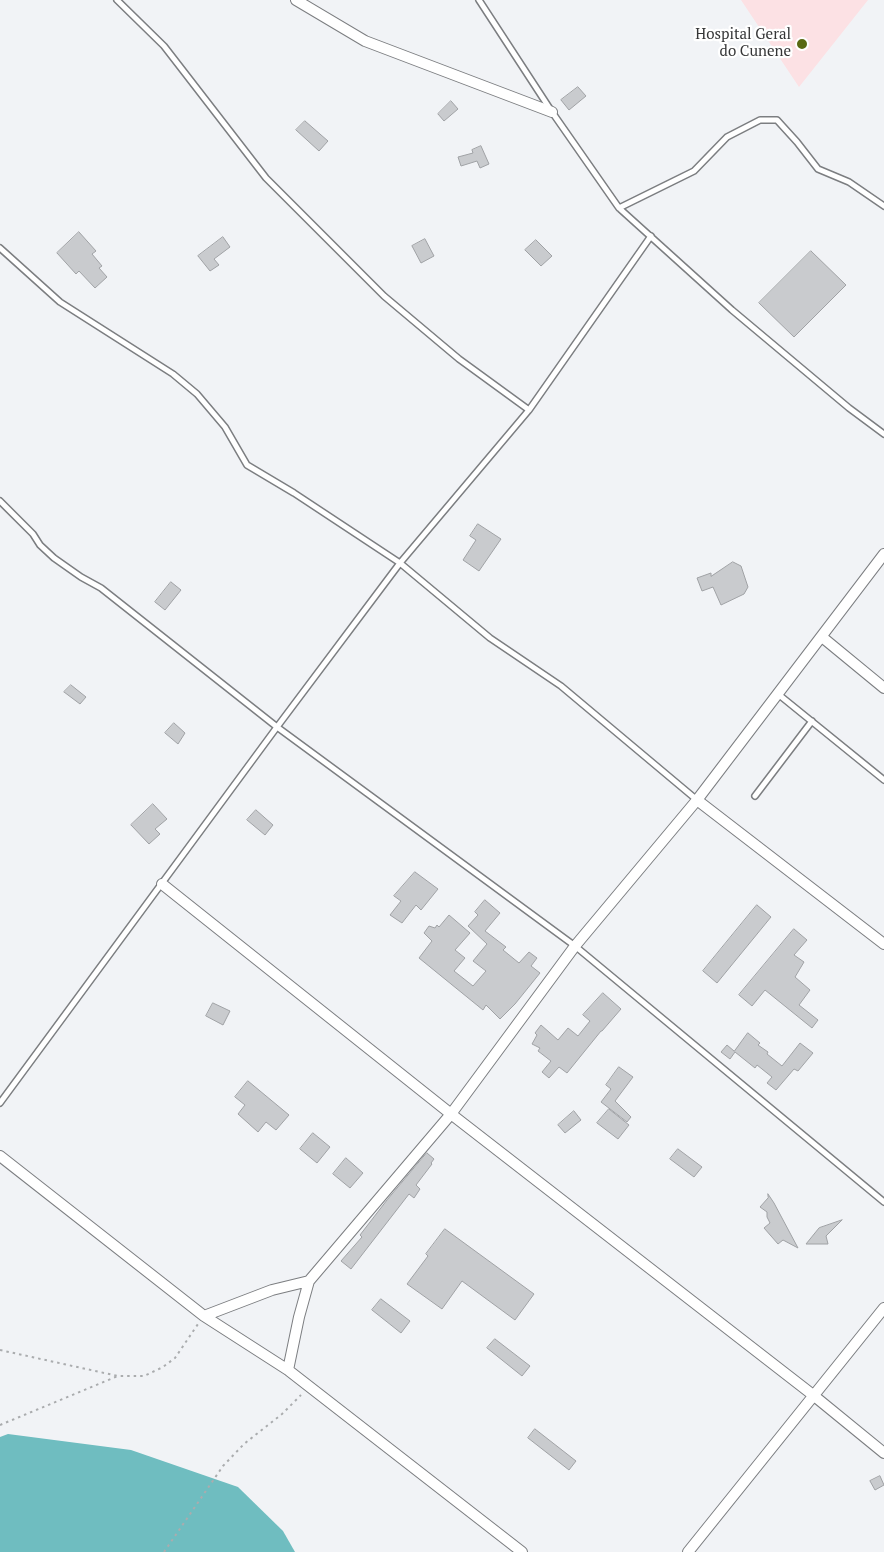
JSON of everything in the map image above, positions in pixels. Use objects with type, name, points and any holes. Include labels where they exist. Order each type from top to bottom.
[{"type":"street","points":[[296,0],[365,41],[552,112]]},
{"type":"street","points":[[288,1370],[309,1281],[451,1114],[575,946],[697,800],[884,554]]},
{"type":"street","points":[[822,637],[884,688]]},
{"type":"street","points":[[697,800],[884,944]]},
{"type":"street","points":[[162,884],[451,1114],[813,1395],[884,1453]]},
{"type":"street","points":[[0,1156],[204,1316],[288,1370],[522,1552]]},
{"type":"street","points":[[204,1316],[272,1290],[309,1281]]},
{"type":"street","points":[[688,1552],[884,1308]]},
{"type":"lane","points":[[117,0],[164,46],[266,178],[384,296],[459,359],[529,410]]},
{"type":"lane","points":[[479,0],[552,112],[619,208],[732,310],[849,408],[884,434]]},
{"type":"lane","points":[[619,208],[694,171],[727,138],[760,120],[777,120],[818,169],[849,182],[884,206]]},
{"type":"lane","points":[[0,1104],[400,563],[529,410],[650,236]]},
{"type":"lane","points":[[0,248],[60,302],[173,374],[197,394],[225,427],[247,465],[294,493],[400,563],[490,638],[561,686],[697,800]]},
{"type":"lane","points":[[0,501],[54,558],[101,588],[277,727],[575,946],[884,1202]]},
{"type":"lane","points":[[778,694],[884,780]]},
{"type":"lane","points":[[756,796],[812,721]]},
{"type":"path","points":[[0,1350],[118,1376],[144,1376],[163,1367],[175,1358],[204,1316]]},
{"type":"path","points":[[0,1425],[118,1376]]},
{"type":"path","points":[[164,1552],[223,1466],[244,1444],[282,1414],[309,1387]]},
{"type":"shaded area","name":"Hospital Geral do Cunene","points":[[741,0],[868,0],[799,87]]},
{"type":"water","points":[[8,1434],[131,1450],[238,1487],[283,1531],[295,1552],[0,1552],[0,1437]]},
{"type":"building","points":[[578,87],[586,96],[569,110],[561,100]]},
{"type":"building","points":[[451,101],[458,109],[444,121],[438,114]]},
{"type":"building","points":[[305,121],[328,141],[319,151],[296,130]]},
{"type":"building","points":[[481,146],[489,164],[480,168],[477,161],[461,166],[458,157],[473,153],[472,150]]},
{"type":"building","points":[[79,232],[96,251],[92,254],[102,266],[99,268],[107,277],[95,288],[79,271],[76,274],[57,253]]},
{"type":"building","points":[[223,237],[230,247],[214,259],[219,265],[210,271],[198,256]]},
{"type":"building","points":[[425,239],[434,256],[421,263],[412,246]]},
{"type":"building","points":[[536,240],[552,256],[541,266],[525,250]]},
{"type":"building","points":[[811,251],[846,285],[794,337],[759,303]]},
{"type":"building","points":[[478,524],[501,539],[479,571],[463,560],[476,540],[470,536]]},
{"type":"building","points":[[733,562],[741,566],[748,587],[744,594],[721,605],[713,587],[702,591],[697,578],[711,573],[711,576]]},
{"type":"building","points":[[171,582],[181,590],[165,610],[155,602]]},
{"type":"building","points":[[71,685],[86,697],[80,704],[64,692]]},
{"type":"building","points":[[174,723],[185,733],[178,744],[165,733]]},
{"type":"building","points":[[153,804],[167,819],[155,829],[160,834],[149,844],[131,825]]},
{"type":"building","points":[[256,810],[273,825],[265,835],[247,820]]},
{"type":"building","points":[[415,872],[438,889],[421,910],[416,905],[402,923],[390,915],[401,901],[394,896]]},
{"type":"building","points":[[485,900],[500,913],[485,931],[506,947],[503,950],[519,963],[529,952],[537,958],[531,966],[540,973],[500,1019],[486,1005],[483,1010],[419,958],[432,941],[424,933],[429,926],[435,928],[437,925],[439,927],[449,915],[470,933],[455,950],[465,958],[454,971],[473,986],[486,971],[473,961],[487,944],[468,926],[478,915],[475,912]]},
{"type":"building","points":[[757,905],[771,917],[717,983],[703,971]]},
{"type":"building","points":[[794,929],[807,940],[794,955],[804,962],[795,977],[810,990],[799,1005],[818,1020],[812,1028],[765,990],[752,1006],[739,995]]},
{"type":"building","points":[[603,993],[621,1009],[567,1073],[559,1067],[549,1078],[542,1072],[551,1061],[538,1051],[540,1048],[532,1044],[537,1035],[535,1033],[541,1025],[558,1040],[568,1028],[578,1036],[590,1021],[583,1015]]},
{"type":"building","points":[[213,1003],[230,1011],[223,1025],[206,1016]]},
{"type":"building","points":[[748,1033],[760,1043],[758,1045],[768,1052],[767,1054],[782,1066],[800,1043],[813,1053],[798,1071],[794,1069],[776,1090],[767,1083],[772,1077],[757,1065],[755,1068],[735,1052],[730,1059],[721,1052],[727,1045],[734,1051]]},
{"type":"building","points":[[619,1067],[633,1077],[615,1101],[631,1117],[627,1122],[601,1102],[611,1089],[606,1085]]},
{"type":"building","points":[[248,1081],[289,1115],[276,1130],[266,1122],[258,1132],[238,1114],[245,1105],[235,1097]]},
{"type":"building","points":[[609,1109],[629,1125],[618,1139],[597,1123]]},
{"type":"building","points":[[574,1111],[581,1120],[565,1133],[558,1125]]},
{"type":"building","points":[[313,1133],[330,1147],[317,1163],[300,1149]]},
{"type":"building","points":[[678,1149],[702,1167],[694,1177],[670,1159]]},
{"type":"building","points":[[427,1153],[434,1159],[416,1185],[420,1189],[414,1198],[409,1194],[351,1269],[341,1261],[362,1237],[360,1235],[387,1200]]},
{"type":"building","points":[[346,1158],[363,1173],[350,1188],[333,1174]]},
{"type":"building","points":[[768,1194],[798,1248],[783,1240],[778,1244],[764,1228],[770,1223],[767,1212],[760,1207],[768,1198]]},
{"type":"building","points":[[842,1220],[826,1236],[828,1244],[806,1244],[819,1228]]},
{"type":"building","points":[[445,1229],[534,1294],[515,1320],[462,1281],[442,1309],[407,1284]]},
{"type":"building","points":[[381,1299],[410,1321],[401,1333],[372,1310]]},
{"type":"building","points":[[495,1339],[530,1366],[522,1376],[487,1348]]},
{"type":"building","points":[[535,1429],[576,1461],[569,1470],[528,1438]]},
{"type":"building","points":[[880,1476],[884,1485],[875,1490],[870,1481]]},
{"type":"place","name":"Hospital Geral do Cunene","points":[[802,44]]}]
